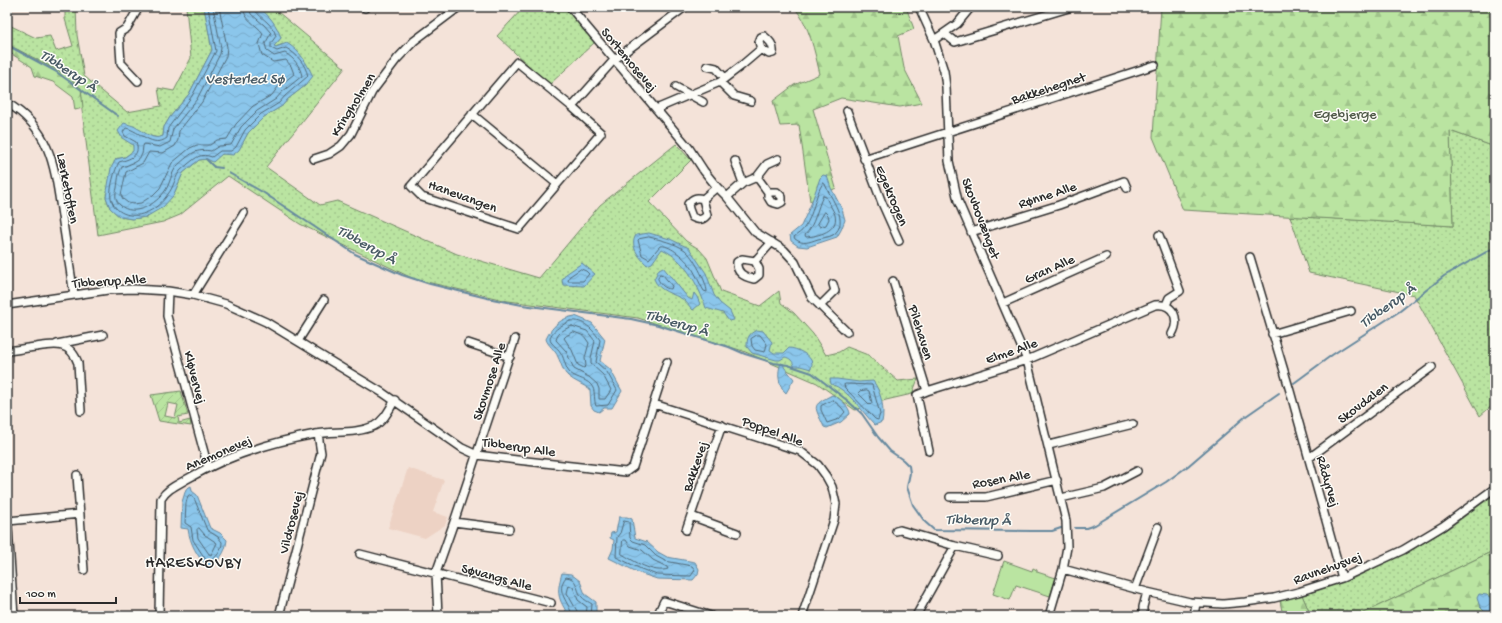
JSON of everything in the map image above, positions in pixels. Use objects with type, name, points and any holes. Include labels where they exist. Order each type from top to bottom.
[{"type":"street","points":[[138,81],[122,63],[119,33],[127,28],[139,7]]},
{"type":"street","name":"Kringholmen","points":[[314,159],[329,154],[341,146],[351,134],[372,92],[397,59],[414,41],[459,7]]},
{"type":"street","name":"Sortemosevej","points":[[570,7],[689,148],[717,187],[728,197],[755,232],[784,250],[794,262],[812,298],[847,332]]},
{"type":"street","points":[[572,107],[614,60],[685,7]]},
{"type":"street","name":"Skovbovænget","points":[[919,7],[934,40],[940,58],[946,87],[950,162],[958,201],[1027,360],[1062,498],[1066,522],[1067,547],[1063,569],[1048,616]]},
{"type":"street","points":[[934,40],[945,34],[957,24],[971,7]]},
{"type":"street","points":[[945,34],[955,42],[1072,7]]},
{"type":"street","name":"Sortemosevej","points":[[656,109],[722,80],[761,49]]},
{"type":"street","name":"Hanevangen","points":[[517,62],[601,133],[519,229],[422,197],[411,186],[472,114],[517,62]]},
{"type":"street","points":[[707,66],[716,68],[722,80],[734,96],[752,101]]},
{"type":"street","name":"Bakkehegnet","points":[[948,132],[1155,66]]},
{"type":"street","name":"Sortemosevej","points":[[676,86],[703,102]]},
{"type":"street","name":"Lærketoften","points":[[7,103],[20,112],[34,125],[42,137],[52,159],[74,295]]},
{"type":"street","name":"Egekrogen","points":[[847,111],[864,159],[899,241]]},
{"type":"street","points":[[472,114],[557,184]]},
{"type":"street","name":"Egekrogen","points":[[864,159],[948,132]]},
{"type":"street","points":[[728,197],[742,183],[757,177],[767,164],[778,159]]},
{"type":"street","points":[[735,161],[742,183]]},
{"type":"street","points":[[757,177],[768,192]]},
{"type":"street","name":"Rønne Alle","points":[[971,232],[1059,205],[1124,181],[1127,188]]},
{"type":"street","points":[[703,199],[717,187]]},
{"type":"street","points":[[193,295],[244,213]]},
{"type":"street","points":[[1159,235],[1180,291],[1169,298],[1166,305],[1175,316],[1172,334]]},
{"type":"street","points":[[755,261],[772,242]]},
{"type":"street","name":"Gran Alle","points":[[1002,302],[1106,257]]},
{"type":"street","name":"Rådyrvej","points":[[1250,257],[1290,391],[1342,578]]},
{"type":"street","name":"Pilehaven","points":[[893,281],[927,391]]},
{"type":"street","points":[[820,306],[835,291],[833,284]]},
{"type":"street","name":"Tibberup Alle","points":[[7,305],[108,290],[129,289],[168,291],[193,295],[226,304],[251,315],[298,341],[395,400],[462,448],[477,455],[626,472],[633,467],[667,362]]},
{"type":"street","name":"Kløvervej","points":[[168,291],[167,316],[208,467]]},
{"type":"street","points":[[298,341],[324,300]]},
{"type":"street","name":"Elme Alle","points":[[927,391],[1027,360],[1155,305],[1166,305]]},
{"type":"street","points":[[1272,334],[1351,311]]},
{"type":"street","points":[[7,351],[57,344],[103,335]]},
{"type":"street","name":"Skovmose Alle","points":[[438,616],[436,573],[515,339]]},
{"type":"street","points":[[468,343],[510,357]]},
{"type":"street","points":[[57,344],[70,351],[78,363],[81,411]]},
{"type":"street","name":"Skovdalen","points":[[1309,458],[1432,367]]},
{"type":"street","points":[[927,391],[917,395],[929,451]]},
{"type":"street","name":"Anemonevej","points":[[159,616],[161,499],[165,492],[208,467],[235,456],[273,444],[318,434],[361,430],[374,426],[382,420],[395,400]]},
{"type":"street","name":"Poppel Alle","points":[[654,404],[800,451],[818,465],[832,487],[836,504],[834,520],[802,616]]},
{"type":"street","points":[[1048,445],[1133,424]]},
{"type":"street","name":"Bakkevej","points":[[686,530],[722,425]]},
{"type":"street","name":"Vildrosevej","points":[[279,616],[321,453],[318,434]]},
{"type":"street","points":[[1062,498],[1104,488],[1136,471]]},
{"type":"street","points":[[77,475],[84,570]]},
{"type":"street","name":"Rosen Alle","points":[[950,497],[986,497],[1057,480]]},
{"type":"street","name":"Ravnehusvej","points":[[1063,569],[1135,589],[1196,603],[1222,604],[1274,598],[1342,578],[1403,550],[1443,526],[1495,488]]},
{"type":"street","points":[[7,513],[14,616]]},
{"type":"street","points":[[8,521],[80,514]]},
{"type":"street","points":[[691,516],[737,533]]},
{"type":"street","points":[[454,522],[509,529]]},
{"type":"street","points":[[1135,589],[1158,527]]},
{"type":"street","points":[[896,531],[900,530],[955,546],[998,556]]},
{"type":"street","points":[[916,616],[955,546]]},
{"type":"street","name":"Søvangs Alle","points":[[360,554],[552,603]]},
{"type":"street","points":[[1143,616],[1143,607],[1147,592]]},
{"type":"street","points":[[657,616],[664,601],[711,616]]},
{"type":"street","points":[[1194,616],[1196,603]]},
{"type":"shaded area","points":[[408,468],[444,480],[433,512],[448,517],[445,525],[425,538],[388,528]]},
{"type":"green space","points":[[65,7],[76,7],[77,35],[84,76],[127,112],[161,106],[158,88],[174,91],[191,58],[186,7],[204,7],[212,50],[189,94],[170,117],[164,127],[163,136],[159,138],[150,136],[133,145],[134,151],[125,157],[116,159],[106,197],[110,208],[120,217],[132,219],[146,217],[173,196],[183,173],[199,160],[239,149],[248,133],[264,117],[282,106],[288,99],[306,85],[283,44],[276,47],[274,46],[281,38],[270,18],[256,7],[272,7],[345,68],[266,167],[320,205],[337,201],[457,254],[539,278],[600,205],[676,144],[691,160],[649,202],[686,241],[699,249],[707,258],[721,292],[760,306],[779,291],[781,303],[794,313],[813,334],[826,355],[839,352],[847,347],[868,355],[898,381],[918,379],[912,394],[886,400],[855,410],[817,383],[743,351],[638,318],[508,301],[414,279],[300,224],[228,176],[180,215],[163,222],[98,235],[79,87],[7,51],[7,24],[36,38],[50,36],[56,51],[73,46],[65,19]]},
{"type":"green space","points":[[524,7],[564,7],[595,42],[549,85],[497,36]]},
{"type":"green space","points":[[794,7],[906,7],[914,29],[898,36],[904,68],[922,103],[900,107],[841,98],[813,109],[836,188],[810,201],[799,125],[780,126],[773,101],[794,85],[820,74],[808,30]]},
{"type":"green space","name":"Egebjerge","points":[[1161,7],[1495,7],[1495,147],[1450,131],[1453,226],[1183,210],[1153,137]]},
{"type":"green space","points":[[7,38],[11,46],[61,72],[65,69],[74,74],[73,82],[81,88],[83,108],[75,110],[73,97],[53,82],[35,76],[32,67],[7,51]]},
{"type":"green space","points":[[1450,131],[1495,147],[1495,403],[1480,416],[1414,295],[1309,273],[1290,216],[1453,226]]},
{"type":"green space","points":[[181,391],[188,415],[178,417],[179,423],[190,420],[191,426],[159,421],[151,395]],"holes":[[[168,403],[178,405],[175,418],[165,416]]]},
{"type":"green space","points":[[1495,494],[1495,550],[1357,616],[1311,616],[1302,595],[1356,577],[1410,551],[1450,527]]},
{"type":"green space","points":[[1495,550],[1495,601],[1487,595],[1480,607],[1489,616],[1357,616]]},
{"type":"green space","points":[[1004,561],[1032,571],[1033,568],[1037,570],[1037,572],[1056,578],[1050,596],[1016,585],[1010,600],[993,594]]},
{"type":"green space","points":[[1302,595],[1311,616],[1283,616],[1280,601]]},
{"type":"water","name":"Vesterled Sø","points":[[247,6],[256,7],[265,12],[272,20],[280,34],[281,38],[274,46],[276,47],[287,43],[303,58],[313,76],[306,85],[288,99],[282,106],[264,117],[248,133],[239,150],[233,155],[222,154],[213,162],[207,159],[199,160],[183,173],[173,196],[163,207],[146,217],[132,219],[120,217],[110,208],[106,197],[111,168],[116,159],[125,157],[133,151],[133,145],[122,138],[118,131],[124,123],[134,126],[152,137],[163,136],[164,127],[170,117],[189,94],[212,50],[204,7]]},
{"type":"water","points":[[823,175],[827,176],[831,188],[842,209],[845,220],[837,237],[807,247],[798,246],[791,241],[790,235],[801,226],[811,204],[820,178]]},
{"type":"water","points":[[649,233],[670,239],[689,248],[706,273],[714,295],[720,303],[730,311],[734,320],[729,321],[723,313],[706,308],[699,290],[690,274],[677,259],[670,254],[662,249],[652,263],[647,265],[638,255],[634,247],[634,239],[636,235]]},
{"type":"water","points":[[582,263],[595,274],[584,286],[563,285],[562,280],[566,274]]},
{"type":"water","points":[[663,267],[688,298],[692,300],[694,293],[697,297],[700,304],[693,310],[684,300],[663,290],[656,283],[654,279],[659,269]]},
{"type":"water","points":[[575,316],[592,323],[605,339],[600,361],[610,369],[622,391],[612,408],[604,408],[599,412],[594,410],[591,406],[590,390],[566,374],[557,354],[546,339],[548,334],[558,323]]},
{"type":"water","points":[[757,330],[763,331],[772,342],[770,350],[774,353],[784,353],[789,348],[799,351],[811,360],[811,369],[794,366],[791,360],[787,357],[776,360],[752,353],[747,347],[748,339],[752,333]]},
{"type":"water","points":[[781,363],[784,364],[784,367],[794,379],[786,393],[781,387],[779,379]]},
{"type":"water","points":[[830,379],[859,382],[873,381],[882,401],[882,422],[875,425],[844,391],[831,384]]},
{"type":"water","points":[[832,395],[844,403],[850,411],[850,414],[841,422],[827,428],[824,427],[816,407],[820,402]]},
{"type":"water","points":[[191,486],[192,491],[197,495],[210,528],[220,533],[227,540],[225,549],[221,556],[216,562],[208,567],[195,550],[190,539],[188,529],[181,528],[182,502],[186,489]]},
{"type":"water","points":[[619,517],[627,517],[632,519],[635,538],[647,542],[658,552],[667,557],[695,562],[699,569],[698,574],[693,580],[657,579],[639,573],[609,558],[613,549],[614,540],[610,538],[611,533],[616,532]]},
{"type":"water","points":[[562,573],[571,574],[580,581],[585,594],[596,602],[596,614],[592,616],[569,616],[562,605],[559,596],[559,586]]},
{"type":"water","points":[[1479,594],[1487,595],[1495,601],[1495,616],[1489,616],[1480,607],[1477,598]]},
{"type":"waterway","name":"Tibberup Å","points":[[7,45],[55,71],[118,116]]},
{"type":"waterway","name":"Tibberup Å","points":[[206,159],[214,167],[222,168]]},
{"type":"waterway","name":"Tibberup Å","points":[[229,173],[264,193],[355,254],[402,275],[430,284],[522,305],[631,319],[658,325],[729,347],[745,354],[812,373],[862,414],[890,451],[909,466],[910,473],[907,487],[913,505],[925,522],[934,530],[1052,531],[1061,528]]},
{"type":"waterway","name":"Tibberup Å","points":[[1294,383],[1332,355],[1400,311],[1444,276],[1495,247]]},
{"type":"waterway","name":"Tibberup Å","points":[[1075,528],[1086,528],[1095,525],[1166,482],[1188,466],[1246,416],[1279,393]]},
{"type":"district","name":"HARESKOVBY","points":[[194,561]]}]
